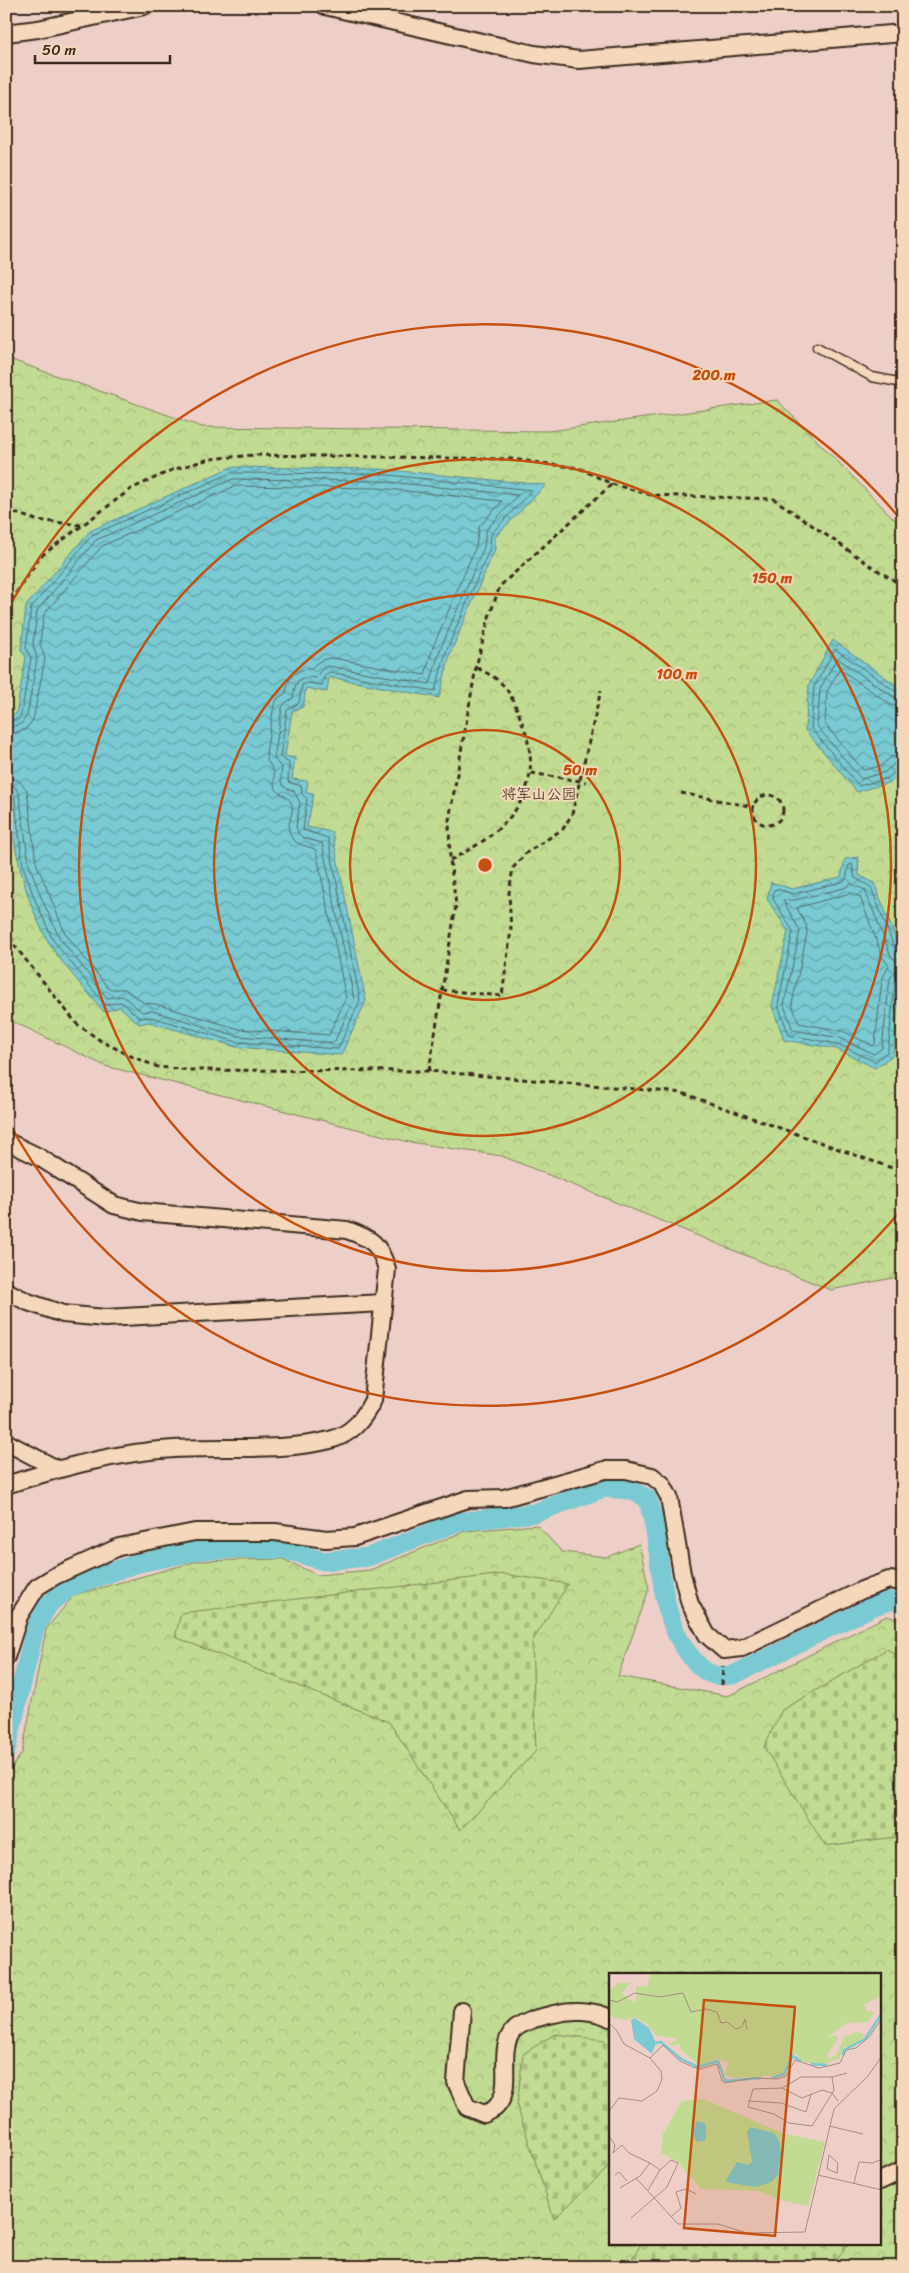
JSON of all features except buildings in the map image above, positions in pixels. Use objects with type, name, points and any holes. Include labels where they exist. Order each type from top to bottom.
[{"type":"street","points":[[6,33],[38,29],[144,6]]},
{"type":"street","points":[[324,6],[534,54],[579,60],[903,33]]},
{"type":"street","points":[[6,1141],[40,1157],[114,1205],[143,1212],[347,1230],[368,1238],[382,1253],[387,1269],[372,1400],[364,1418],[350,1432],[330,1440],[286,1446],[148,1451],[57,1469],[6,1485]]},
{"type":"street","points":[[6,1291],[28,1302],[63,1314],[105,1318],[383,1304]]},
{"type":"street","points":[[6,1442],[57,1469]]},
{"type":"street","points":[[6,1657],[19,1616],[37,1587],[55,1576],[119,1547],[195,1532],[275,1532],[326,1539],[356,1536],[468,1499],[504,1498],[605,1470],[626,1470],[652,1476],[662,1484],[669,1496],[682,1574],[690,1604],[707,1636],[724,1650],[742,1648],[862,1590],[889,1580],[903,1582]]},
{"type":"street","points":[[462,2010],[456,2082],[467,2107],[484,2114],[497,2107],[503,2095],[507,2047],[513,2032],[531,2020],[565,2011],[602,2014],[609,2018]]},
{"type":"street","points":[[882,2180],[903,2170]]},
{"type":"lane","points":[[817,347],[872,377],[903,383]]},
{"type":"path","points":[[6,608],[41,556],[131,489],[172,470],[210,459],[254,455],[511,459],[579,468],[612,484],[651,495],[774,499],[903,586]]},
{"type":"path","points":[[429,1071],[456,905],[450,860],[449,820],[476,667],[489,616],[500,586],[612,484]]},
{"type":"path","points":[[6,510],[36,520],[81,525]]},
{"type":"path","points":[[450,860],[477,847],[500,828],[519,804],[531,773],[528,740],[516,708],[502,684],[476,667]]},
{"type":"path","points":[[442,990],[502,996],[511,930],[509,893],[513,868],[526,853],[563,829],[572,814],[578,781],[601,690]]},
{"type":"path","points":[[531,773],[586,782]]},
{"type":"path","points":[[681,793],[754,807]]},
{"type":"path","points":[[768,795],[778,798],[783,807],[783,812],[779,821],[766,825],[755,816],[754,807],[759,799],[768,795]]},
{"type":"path","points":[[6,919],[14,945],[77,1024],[101,1041],[158,1067],[191,1070],[429,1071],[682,1094],[903,1172]]},
{"type":"path","points":[[722,1685],[723,1664]]},
{"type":"green space","name":"将军山公园","points":[[6,358],[202,427],[549,431],[777,400],[903,528],[903,1276],[831,1290],[502,1156],[409,1142],[105,1066],[6,1018]]},
{"type":"green space","points":[[537,1525],[562,1552],[607,1557],[639,1544],[649,1589],[618,1676],[728,1696],[887,1616],[903,1621],[903,2267],[6,2267],[6,1776],[22,1753],[46,1629],[74,1595],[198,1561],[283,1559],[317,1575],[370,1570],[465,1531]]},
{"type":"green space","points":[[504,1574],[568,1584],[532,1642],[536,1751],[460,1830],[389,1722],[175,1637],[181,1613]]},
{"type":"green space","points":[[887,1649],[903,1660],[903,1836],[825,1846],[764,1747],[782,1710]]},
{"type":"green space","points":[[555,2034],[604,2040],[609,2046],[609,2167],[554,2219],[517,2106],[523,2054]]},
{"type":"green space","points":[[640,2246],[847,2246],[831,2267],[628,2266]]},
{"type":"water","points":[[231,467],[379,469],[546,485],[495,537],[495,549],[450,654],[439,698],[329,677],[327,692],[306,688],[303,707],[292,711],[285,756],[295,758],[292,779],[308,781],[306,793],[314,793],[307,827],[332,832],[366,1001],[341,1055],[236,1047],[149,1022],[139,1024],[120,1007],[104,1012],[68,970],[49,943],[37,920],[19,864],[13,833],[8,802],[6,742],[8,716],[16,714],[26,657],[21,650],[26,606],[90,531]]},
{"type":"water","points":[[833,640],[903,690],[903,771],[891,782],[857,792],[805,730],[809,685]]},
{"type":"water","points":[[858,857],[859,875],[874,883],[903,956],[893,1055],[875,1068],[837,1049],[784,1040],[772,1006],[788,931],[767,899],[771,882],[792,889],[841,877],[845,859]]},
{"type":"waterway","points":[[6,1751],[35,1628],[49,1604],[70,1587],[135,1564],[202,1550],[284,1549],[323,1561],[368,1557],[458,1522],[534,1513],[604,1488],[630,1490],[647,1498],[653,1518],[665,1600],[671,1619],[679,1638],[690,1656],[710,1674],[733,1675],[876,1605],[891,1601],[903,1603]]}]
